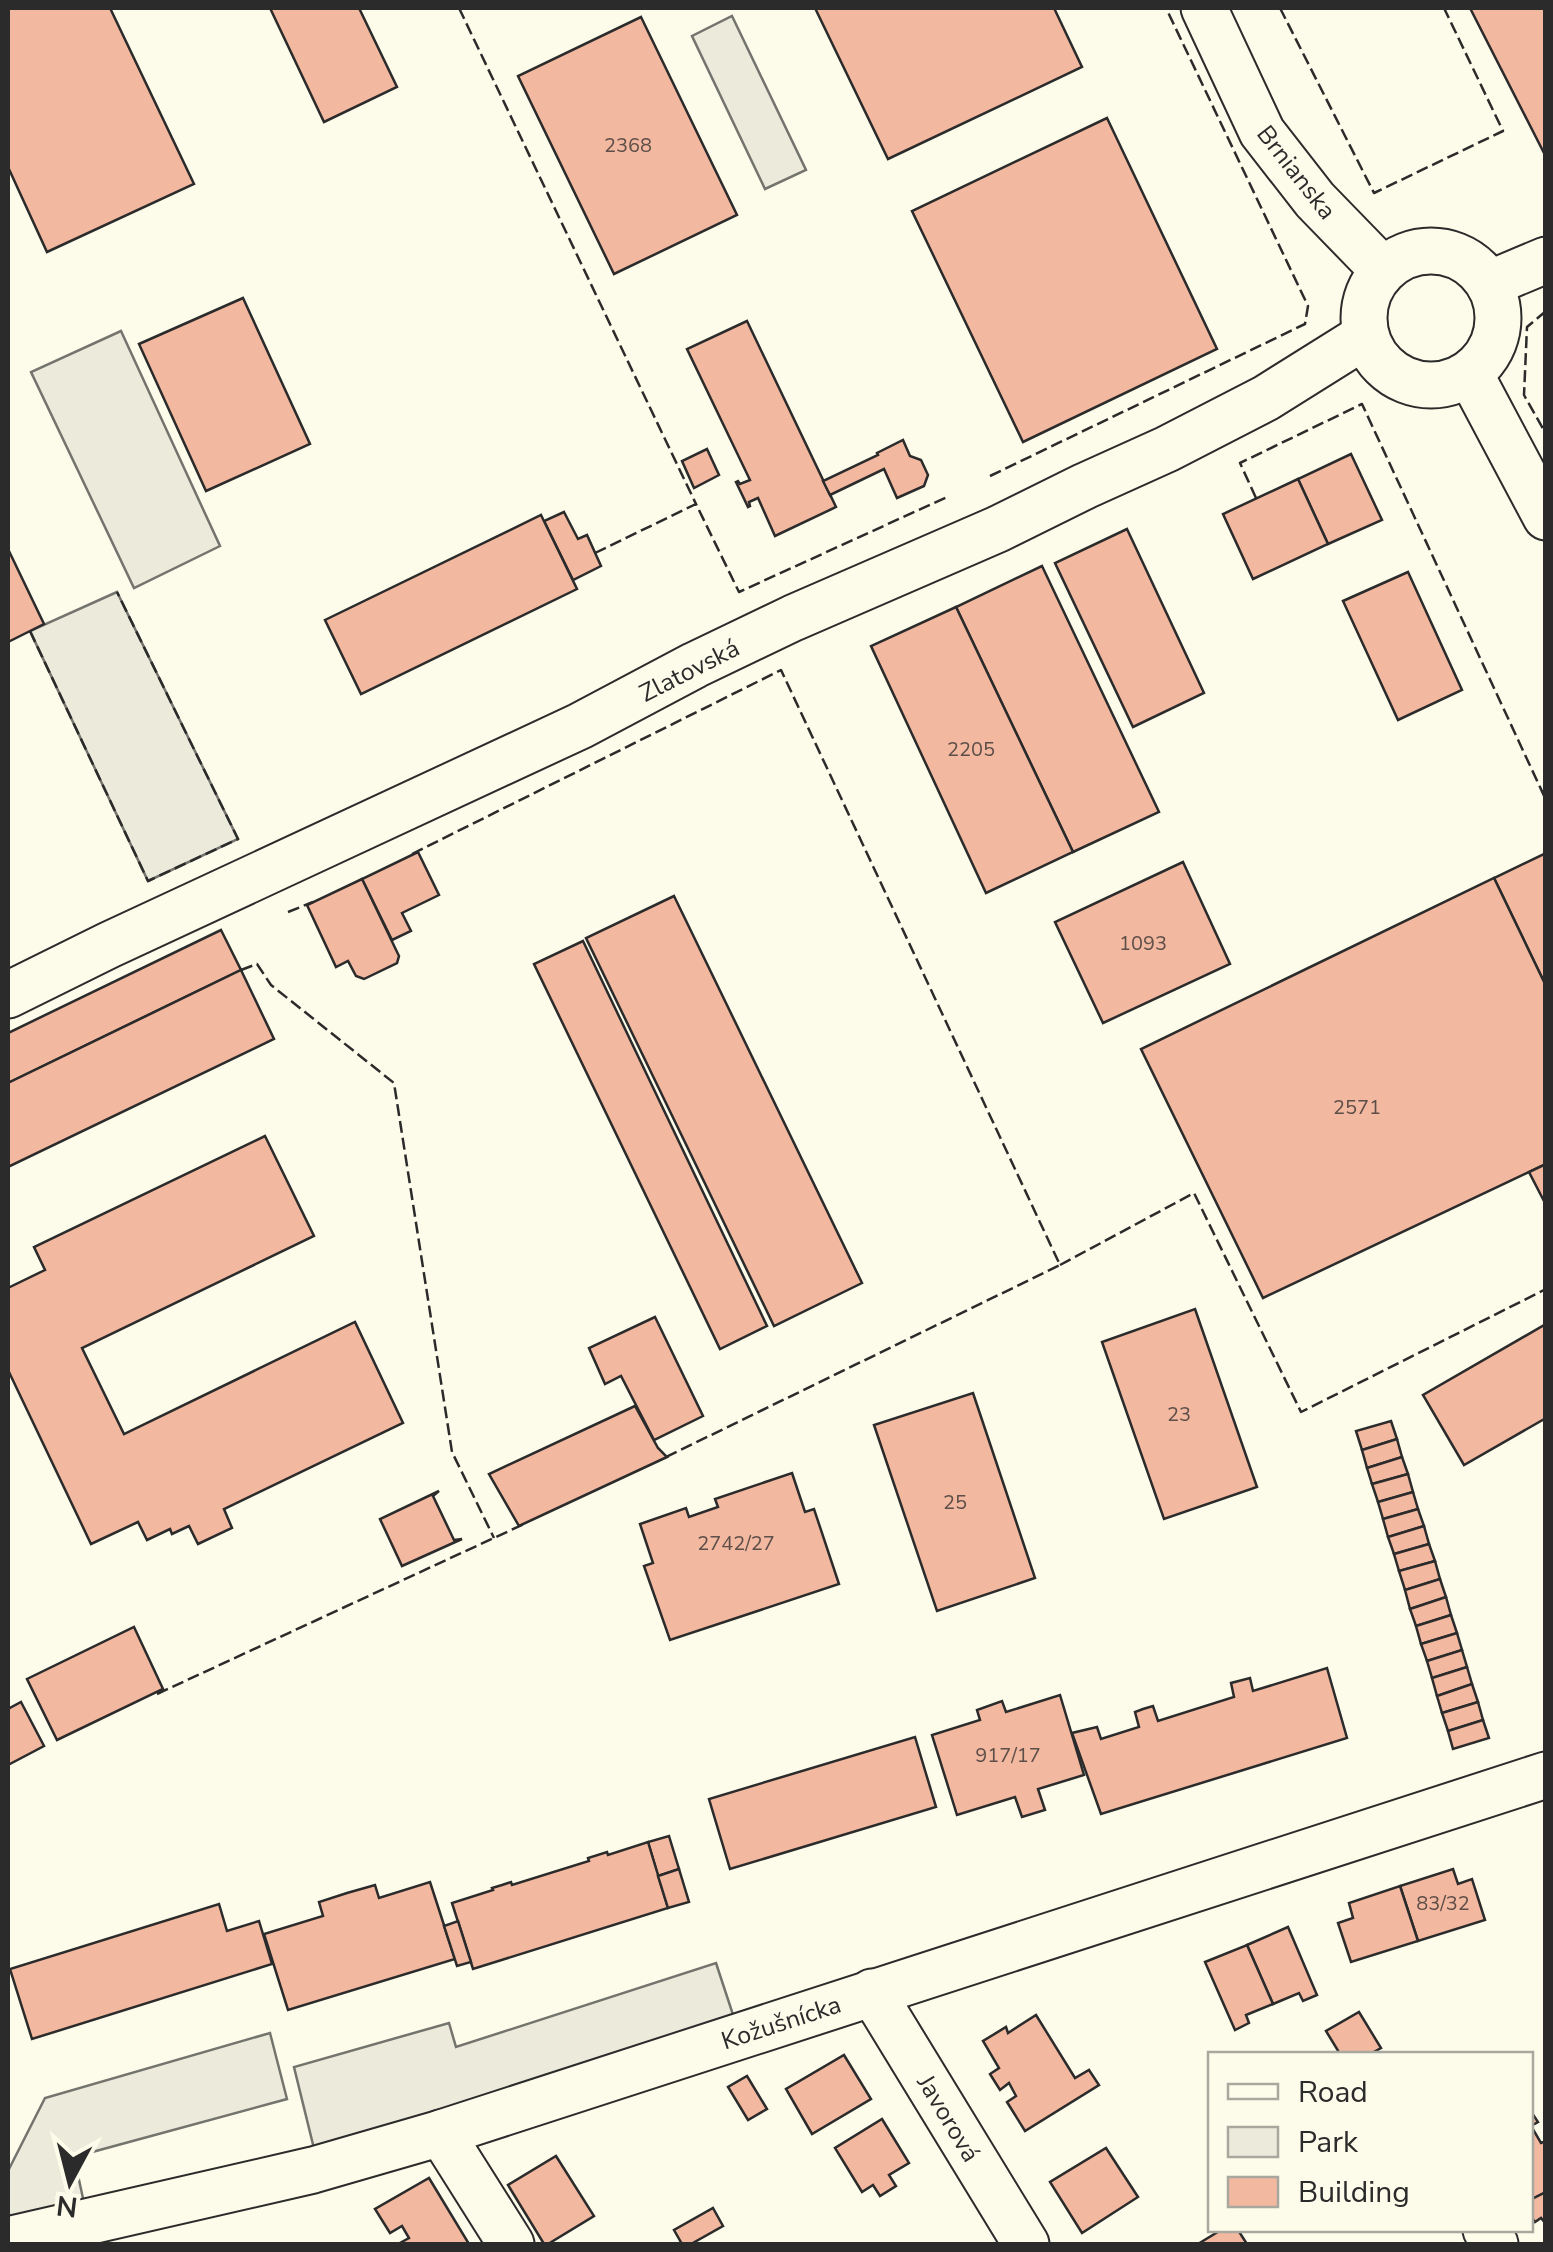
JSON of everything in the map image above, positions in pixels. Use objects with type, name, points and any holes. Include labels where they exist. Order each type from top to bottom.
[{"type":"street","name":"Brnianska","points":[[1204,8],[1262,132],[1314,200],[1383,270]]},
{"type":"street","points":[[1439,251],[1468,261],[1489,284],[1498,308],[1497,332],[1487,356],[1470,374],[1446,384],[1420,385],[1396,376],[1377,359],[1366,336],[1363,313],[1369,289],[1383,270],[1408,254],[1439,251]]},
{"type":"street","points":[[1489,284],[1546,260]]},
{"type":"street","name":"Zlatovská","points":[[8,995],[580,726],[794,618],[998,530],[1167,449],[1266,398],[1366,336]]},
{"type":"street","points":[[1470,374],[1546,517]]},
{"type":"street","name":"Kožušnícka","points":[[13,2241],[313,2170],[441,2133],[1546,1774]]},
{"type":"street","name":"Javorová","points":[[872,1992],[1026,2244]]},
{"type":"street","points":[[441,2133],[511,2244]]},
{"type":"green space","points":[[121,331],[220,546],[134,588],[31,372]]},
{"type":"green space","points":[[716,1963],[740,2036],[319,2169],[294,2067],[449,2023],[456,2047]]},
{"type":"green space","points":[[270,2033],[287,2099],[74,2157],[86,2212],[17,2228],[8,2213],[8,2171],[45,2098]]},
{"type":"shaded area","points":[[732,16],[806,170],[765,189],[692,36]]},
{"type":"shaded area","points":[[117,592],[238,839],[148,881],[30,631]]},
{"type":"building","points":[[8,8],[110,8],[194,184],[47,252],[8,167]]},
{"type":"building","points":[[270,8],[359,8],[397,87],[324,122]]},
{"type":"building","points":[[815,8],[1054,8],[1082,67],[888,159]]},
{"type":"building","points":[[1470,8],[1546,8],[1546,157]]},
{"type":"building","points":[[641,17],[737,215],[614,274],[518,76]]},
{"type":"building","points":[[1107,118],[1217,349],[1023,442],[912,211]]},
{"type":"building","points":[[243,298],[310,444],[206,491],[139,344]]},
{"type":"building","points":[[747,321],[836,507],[775,536],[758,498],[749,502],[748,507],[736,482],[750,480],[687,349]]},
{"type":"building","points":[[903,440],[910,456],[921,460],[928,475],[924,486],[897,498],[884,469],[830,495],[823,481]]},
{"type":"building","points":[[707,449],[719,475],[694,488],[682,461]]},
{"type":"building","points":[[1351,454],[1382,520],[1328,544],[1298,479]]},
{"type":"building","points":[[1298,479],[1328,544],[1253,579],[1223,514]]},
{"type":"building","points":[[564,512],[578,539],[587,535],[601,566],[573,580],[544,521]]},
{"type":"building","points":[[541,515],[577,589],[361,694],[325,620]]},
{"type":"building","points":[[1127,529],[1204,693],[1133,727],[1055,563]]},
{"type":"building","points":[[8,549],[44,624],[8,642]]},
{"type":"building","points":[[1042,566],[1159,812],[1073,852],[956,607]]},
{"type":"building","points":[[1408,572],[1462,690],[1398,720],[1343,601]]},
{"type":"building","points":[[956,607],[1073,852],[986,893],[871,646]]},
{"type":"building","points":[[418,852],[439,895],[402,913],[411,931],[392,940],[362,879]]},
{"type":"building","points":[[1546,853],[1546,986],[1494,878]]},
{"type":"building","points":[[1183,862],[1230,964],[1103,1023],[1055,922]]},
{"type":"building","points":[[1494,878],[1546,986],[1546,1164],[1263,1298],[1141,1049]]},
{"type":"building","points":[[362,879],[399,956],[397,963],[364,979],[356,976],[348,961],[336,967],[307,905]]},
{"type":"building","points":[[674,896],[862,1283],[774,1326],[586,938]]},
{"type":"building","points":[[221,930],[241,970],[8,1083],[8,1033]]},
{"type":"building","points":[[583,941],[767,1326],[720,1349],[534,964]]},
{"type":"building","points":[[241,970],[274,1039],[8,1167],[8,1083]]},
{"type":"building","points":[[265,1136],[314,1236],[82,1348],[124,1434],[355,1322],[403,1423],[224,1509],[232,1528],[198,1544],[189,1526],[172,1534],[170,1529],[147,1540],[138,1522],[91,1544],[8,1370],[8,1288],[45,1270],[34,1247]]},
{"type":"building","points":[[1546,1164],[1546,1205],[1529,1172]]},
{"type":"building","points":[[1195,1309],[1257,1487],[1164,1519],[1102,1342]]},
{"type":"building","points":[[655,1317],[703,1416],[654,1440],[621,1376],[605,1384],[589,1348]]},
{"type":"building","points":[[1546,1324],[1546,1418],[1464,1465],[1423,1395]]},
{"type":"building","points":[[973,1393],[1035,1578],[937,1611],[874,1425]]},
{"type":"building","points":[[635,1406],[667,1457],[519,1526],[489,1474]]},
{"type":"building","points":[[1391,1421],[1397,1439],[1362,1450],[1356,1431]]},
{"type":"building","points":[[1397,1439],[1402,1457],[1367,1468],[1362,1450]]},
{"type":"building","points":[[1402,1457],[1408,1474],[1372,1484],[1367,1468]]},
{"type":"building","points":[[792,1473],[805,1512],[814,1509],[839,1584],[670,1640],[644,1566],[653,1563],[640,1524],[686,1508],[689,1517],[718,1507],[715,1499]]},
{"type":"building","points":[[1408,1474],[1413,1492],[1378,1502],[1372,1484]]},
{"type":"building","points":[[439,1491],[433,1496],[454,1540],[462,1539],[402,1566],[380,1519]]},
{"type":"building","points":[[1413,1492],[1418,1509],[1383,1519],[1378,1502]]},
{"type":"building","points":[[1418,1509],[1424,1526],[1388,1537],[1383,1519]]},
{"type":"building","points":[[1424,1526],[1429,1544],[1394,1554],[1388,1537]]},
{"type":"building","points":[[1429,1544],[1435,1561],[1399,1571],[1394,1554]]},
{"type":"building","points":[[1435,1561],[1440,1579],[1405,1590],[1399,1571]]},
{"type":"building","points":[[1440,1579],[1446,1597],[1410,1609],[1405,1590]]},
{"type":"building","points":[[1446,1597],[1451,1615],[1416,1626],[1410,1609]]},
{"type":"building","points":[[1451,1615],[1457,1633],[1421,1644],[1416,1626]]},
{"type":"building","points":[[134,1627],[163,1689],[57,1740],[27,1679]]},
{"type":"building","points":[[1457,1633],[1462,1650],[1427,1661],[1421,1644]]},
{"type":"building","points":[[1462,1650],[1467,1667],[1432,1678],[1427,1661]]},
{"type":"building","points":[[1467,1667],[1472,1684],[1437,1696],[1432,1678]]},
{"type":"building","points":[[1327,1668],[1347,1738],[1101,1814],[1072,1733],[1097,1727],[1101,1739],[1139,1727],[1135,1712],[1143,1709],[1153,1706],[1158,1721],[1234,1697],[1231,1683],[1250,1678],[1253,1691]]},
{"type":"building","points":[[1472,1684],[1478,1702],[1442,1713],[1437,1696]]},
{"type":"building","points":[[1060,1695],[1084,1775],[1038,1789],[1045,1810],[1022,1817],[1015,1797],[957,1815],[932,1735],[980,1720],[977,1710],[1002,1701],[1006,1712]]},
{"type":"building","points":[[21,1702],[44,1746],[8,1765],[8,1709]]},
{"type":"building","points":[[1478,1702],[1483,1720],[1448,1731],[1442,1713]]},
{"type":"building","points":[[1483,1720],[1489,1738],[1453,1749],[1448,1731]]},
{"type":"building","points":[[915,1737],[936,1807],[730,1869],[709,1799]]},
{"type":"building","points":[[669,1836],[679,1869],[658,1876],[648,1842]]},
{"type":"building","points":[[648,1842],[668,1908],[473,1969],[452,1903]]},
{"type":"building","points":[[679,1869],[689,1902],[668,1908],[658,1876]]},
{"type":"building","points":[[1453,1869],[1458,1884],[1472,1879],[1485,1920],[1418,1941],[1400,1886]]},
{"type":"building","points":[[430,1882],[455,1959],[288,2010],[264,1934],[323,1916],[319,1902],[347,1893],[375,1885],[379,1898]]},
{"type":"building","points":[[1400,1886],[1418,1941],[1351,1962],[1338,1923],[1353,1918],[1349,1903]]},
{"type":"building","points":[[219,1904],[227,1931],[259,1921],[272,1964],[32,2039],[10,1969]]},
{"type":"building","points":[[458,1921],[471,1962],[457,1966],[444,1926]]},
{"type":"building","points":[[1288,1927],[1317,1995],[1303,2001],[1299,1993],[1273,2004],[1247,1945]]},
{"type":"building","points":[[1247,1945],[1273,2004],[1246,2015],[1249,2023],[1235,2030],[1205,1962]]},
{"type":"building","points":[[1359,2012],[1381,2048],[1374,2052],[1339,2052],[1326,2031]]},
{"type":"building","points":[[1036,2015],[1075,2078],[1089,2070],[1099,2085],[1025,2131],[1007,2102],[1016,2096],[1009,2083],[1000,2090],[990,2074],[999,2068],[983,2041],[1006,2027],[1008,2033]]},
{"type":"building","points":[[844,2055],[871,2099],[812,2134],[786,2089]]},
{"type":"building","points":[[747,2076],[767,2109],[748,2120],[728,2087]]},
{"type":"building","points":[[882,2119],[909,2163],[889,2175],[896,2186],[880,2196],[873,2185],[862,2192],[835,2148]]},
{"type":"building","points":[[1533,2129],[1541,2143],[1546,2141],[1546,2192],[1533,2198]]},
{"type":"building","points":[[1106,2148],[1138,2197],[1082,2233],[1050,2182]]},
{"type":"building","points":[[556,2156],[594,2216],[544,2244],[508,2185]]},
{"type":"building","points":[[429,2178],[469,2244],[398,2244],[409,2238],[402,2226],[390,2233],[375,2209]]},
{"type":"building","points":[[1546,2192],[1546,2224],[1541,2218],[1535,2222],[1533,2219],[1533,2198]]},
{"type":"building","points":[[713,2208],[723,2226],[691,2244],[682,2244],[674,2230]]},
{"type":"building","points":[[1218,2232],[1239,2232],[1247,2244],[1198,2244]]},
{"type":"fence","points":[[459,8],[696,504]]},
{"type":"fence","points":[[990,476],[1305,324],[1308,306],[1166,8]]},
{"type":"fence","points":[[1280,8],[1374,193],[1503,131],[1444,8]]},
{"type":"fence","points":[[1546,311],[1527,327],[1524,395],[1546,434]]},
{"type":"fence","points":[[1256,498],[1240,463],[1362,404],[1546,800]]},
{"type":"fence","points":[[595,553],[696,504],[739,592],[947,497]]},
{"type":"fence","points":[[30,631],[148,881],[238,839],[117,592]]},
{"type":"fence","points":[[412,854],[781,670],[1060,1265],[664,1458]]},
{"type":"fence","points":[[288,912],[313,902]]},
{"type":"fence","points":[[241,970],[257,964],[271,985],[394,1083],[452,1452],[494,1538]]},
{"type":"fence","points":[[1060,1265],[1194,1193],[1301,1412],[1546,1289]]},
{"type":"fence","points":[[157,1694],[524,1524]]}]
